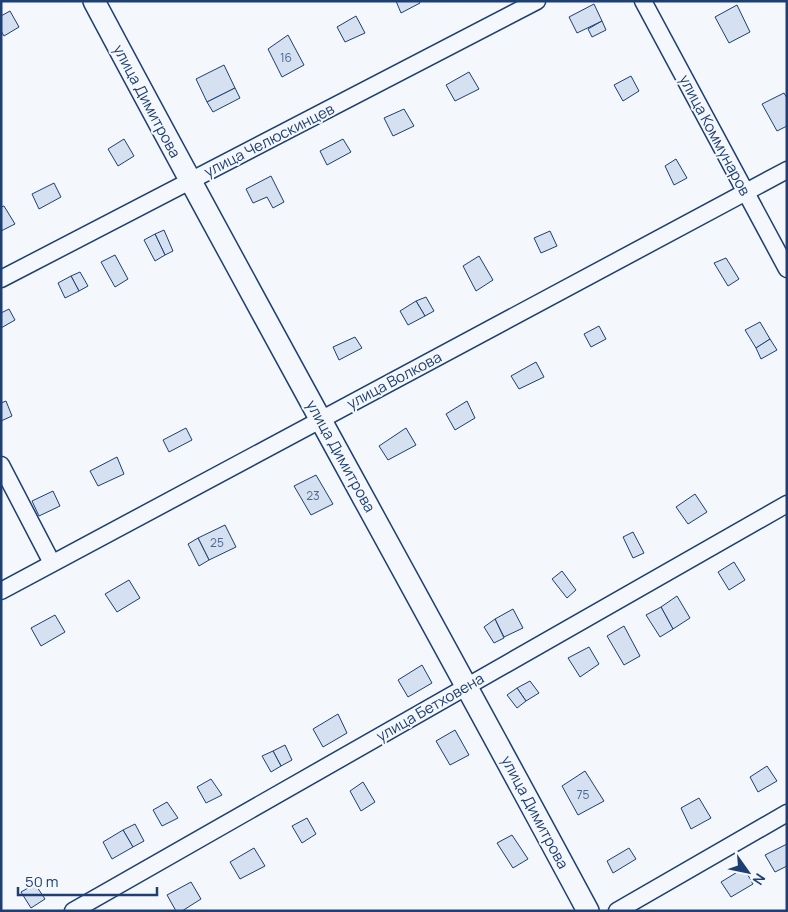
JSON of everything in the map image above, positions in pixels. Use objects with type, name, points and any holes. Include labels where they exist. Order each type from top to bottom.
[{"type":"street","name":"улица Димитрова","points":[[94,1],[190,182],[468,686],[588,911]]},
{"type":"street","name":"улица Челюскинцев","points":[[1,279],[537,1]]},
{"type":"street","name":"улица Коммунаров","points":[[643,1],[787,269]]},
{"type":"street","name":"улица Волкова","points":[[1,591],[787,170]]},
{"type":"street","points":[[1,466],[52,563]]},
{"type":"street","name":"улица Бетховена","points":[[73,911],[787,504]]},
{"type":"street","points":[[617,911],[787,813]]},
{"type":"building","points":[[396,1],[419,1],[420,3],[401,13]]},
{"type":"building","points":[[594,4],[602,21],[577,33],[569,17]]},
{"type":"building","points":[[737,5],[750,32],[729,43],[715,17]]},
{"type":"building","points":[[10,11],[19,27],[4,36],[1,31],[1,16]]},
{"type":"building","points":[[356,16],[365,33],[345,42],[337,27]]},
{"type":"building","points":[[602,21],[606,30],[592,37],[588,29]]},
{"type":"building","points":[[288,35],[304,65],[282,77],[268,49]]},
{"type":"building","points":[[224,65],[235,88],[207,102],[196,79]]},
{"type":"building","points":[[469,72],[479,89],[455,101],[446,85]]},
{"type":"building","points":[[631,76],[639,91],[623,101],[614,85]]},
{"type":"building","points":[[235,88],[240,98],[213,112],[207,102]]},
{"type":"building","points":[[784,93],[787,98],[787,126],[777,131],[762,104]]},
{"type":"building","points":[[404,109],[414,126],[393,136],[384,118]]},
{"type":"building","points":[[124,139],[134,156],[118,166],[108,149]]},
{"type":"building","points":[[343,139],[351,152],[327,165],[320,151]]},
{"type":"building","points":[[676,159],[687,178],[674,185],[665,166]]},
{"type":"building","points":[[271,176],[284,202],[273,208],[267,197],[253,203],[246,189]]},
{"type":"building","points":[[54,183],[61,197],[39,209],[32,194]]},
{"type":"building","points":[[4,206],[15,224],[1,231],[1,207]]},
{"type":"building","points":[[164,230],[173,251],[165,255],[155,234]]},
{"type":"building","points":[[550,231],[557,246],[541,253],[534,238]]},
{"type":"building","points":[[155,234],[165,255],[155,261],[144,240]]},
{"type":"building","points":[[115,255],[128,279],[115,287],[101,262]]},
{"type":"building","points":[[479,256],[493,280],[476,291],[463,266]]},
{"type":"building","points":[[726,258],[739,279],[728,286],[714,263]]},
{"type":"building","points":[[80,272],[88,286],[79,291],[71,276]]},
{"type":"building","points":[[71,276],[79,291],[65,298],[58,283]]},
{"type":"building","points":[[426,297],[434,311],[425,316],[416,301]]},
{"type":"building","points":[[416,301],[425,316],[408,325],[400,311]]},
{"type":"building","points":[[9,309],[15,320],[1,328],[1,313]]},
{"type":"building","points":[[760,322],[770,339],[756,348],[745,330]]},
{"type":"building","points":[[599,326],[606,339],[591,347],[584,334]]},
{"type":"building","points":[[355,337],[362,348],[339,360],[333,347]]},
{"type":"building","points":[[770,339],[777,350],[761,359],[756,348]]},
{"type":"building","points":[[536,362],[544,377],[519,389],[511,376]]},
{"type":"building","points":[[6,401],[12,416],[1,421],[1,403]]},
{"type":"building","points":[[467,401],[475,418],[455,430],[446,414]]},
{"type":"building","points":[[186,428],[192,440],[169,452],[163,440]]},
{"type":"building","points":[[406,428],[416,445],[388,460],[379,446]]},
{"type":"building","points":[[117,457],[124,474],[98,486],[90,471]]},
{"type":"building","points":[[316,475],[333,504],[311,515],[294,486]]},
{"type":"building","points":[[53,491],[60,506],[39,516],[32,501]]},
{"type":"building","points":[[695,494],[707,512],[688,524],[676,507]]},
{"type":"building","points":[[225,525],[236,547],[209,560],[198,538]]},
{"type":"building","points":[[633,532],[644,553],[633,558],[623,537]]},
{"type":"building","points":[[198,538],[209,560],[199,566],[188,544]]},
{"type":"building","points":[[734,562],[745,580],[729,590],[718,572]]},
{"type":"building","points":[[562,571],[576,590],[567,598],[552,579]]},
{"type":"building","points":[[129,580],[140,598],[117,612],[105,594]]},
{"type":"building","points":[[677,596],[690,618],[673,629],[661,607]]},
{"type":"building","points":[[661,607],[673,629],[660,637],[646,615]]},
{"type":"building","points":[[513,609],[523,628],[504,637],[495,619]]},
{"type":"building","points":[[55,615],[65,632],[41,646],[31,628]]},
{"type":"building","points":[[495,619],[504,638],[494,643],[484,627]]},
{"type":"building","points":[[624,626],[640,656],[624,665],[607,636]]},
{"type":"building","points":[[589,647],[599,664],[580,677],[568,658]]},
{"type":"building","points":[[422,665],[432,683],[408,697],[398,680]]},
{"type":"building","points":[[530,681],[539,693],[526,701],[517,688]]},
{"type":"building","points":[[517,688],[526,701],[517,708],[507,695]]},
{"type":"building","points":[[338,714],[347,733],[323,747],[313,729]]},
{"type":"building","points":[[455,730],[469,755],[450,765],[436,741]]},
{"type":"building","points":[[285,745],[292,760],[281,766],[273,751]]},
{"type":"building","points":[[273,751],[281,766],[271,772],[262,756]]},
{"type":"building","points":[[767,766],[777,781],[758,792],[750,777]]},
{"type":"building","points":[[585,771],[604,801],[578,815],[562,786]]},
{"type":"building","points":[[211,779],[222,795],[206,803],[197,787]]},
{"type":"building","points":[[363,782],[375,802],[361,811],[350,791]]},
{"type":"building","points":[[699,798],[711,818],[691,829],[681,808]]},
{"type":"building","points":[[167,802],[178,818],[162,826],[153,810]]},
{"type":"building","points":[[307,818],[316,834],[302,843],[292,826]]},
{"type":"building","points":[[135,824],[144,841],[133,847],[123,830]]},
{"type":"building","points":[[123,830],[133,847],[112,859],[103,842]]},
{"type":"building","points":[[512,835],[528,859],[513,868],[497,843]]},
{"type":"building","points":[[787,844],[787,866],[775,872],[765,855]]},
{"type":"building","points":[[254,848],[265,866],[240,879],[230,862]]},
{"type":"building","points":[[629,848],[636,859],[613,873],[607,861]]},
{"type":"building","points":[[744,868],[753,884],[731,897],[721,882]]},
{"type":"building","points":[[191,882],[201,899],[182,911],[176,911],[167,895]]},
{"type":"building","points":[[35,884],[45,899],[31,908],[21,892]]}]
